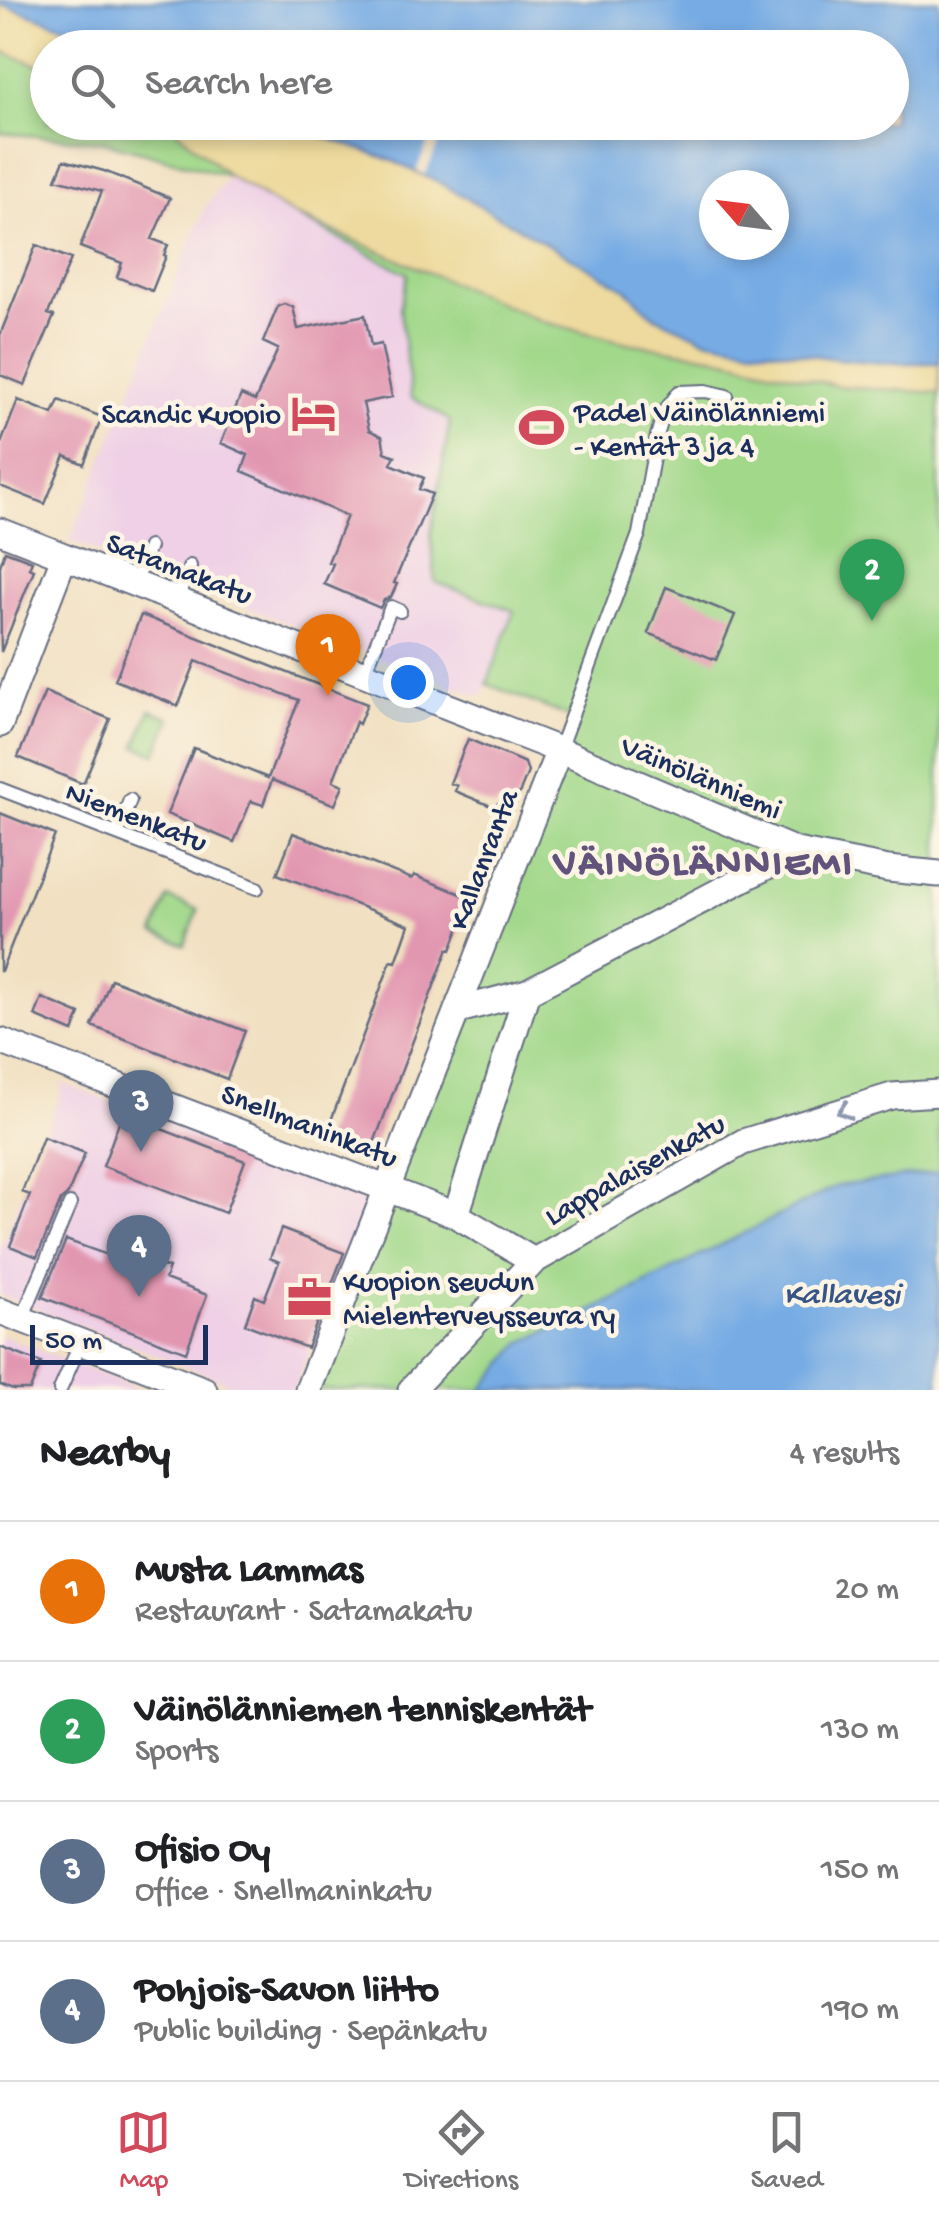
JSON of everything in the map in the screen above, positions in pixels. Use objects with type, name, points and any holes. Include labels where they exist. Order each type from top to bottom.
[{"type":"street","name":"Satamakatu","points":[[0,531],[560,750]]},
{"type":"street","points":[[0,724],[64,557]]},
{"type":"street","name":"Väinölänniemi","points":[[560,750],[796,851],[888,869],[939,874]]},
{"type":"street","name":"Kallanranta","points":[[308,1390],[560,750]]},
{"type":"street","points":[[459,1010],[527,992],[796,851]]},
{"type":"street","points":[[456,1215],[527,992]]},
{"type":"street","name":"Snellmaninkatu","points":[[0,1041],[456,1215],[534,1261]]},
{"type":"street","name":"Lappalaisenkatu","points":[[411,1390],[534,1261],[743,1142],[892,1096],[939,1092]]},
{"type":"street","points":[[11,1315],[204,1390]]},
{"type":"lane","name":"Kallanranta","points":[[560,750],[638,534],[664,412],[679,392],[706,390],[727,396]]},
{"type":"lane","points":[[134,584],[149,547]]},
{"type":"lane","points":[[176,600],[190,566]]},
{"type":"lane","points":[[364,674],[391,607],[400,610]]},
{"type":"lane","name":"Niemenkatu","points":[[0,788],[256,888]]},
{"type":"lane","points":[[117,834],[130,800]]},
{"type":"lane","points":[[11,1315],[70,1204]]},
{"type":"lane","points":[[60,1390],[81,1342]]},
{"type":"shaded area","points":[[229,176],[288,212],[408,274],[400,308],[451,421],[431,534],[515,611],[482,697],[70,541],[205,207]]},
{"type":"shaded area","points":[[62,1083],[367,1200],[294,1390],[247,1390],[0,1295],[0,1250]]},
{"type":"shaded area","points":[[0,1335],[142,1390],[0,1390]]},
{"type":"green space","points":[[0,4],[30,32],[30,135],[0,133]]},
{"type":"green space","points":[[89,140],[334,140],[425,175],[626,289],[793,352],[883,363],[939,363],[939,1351],[876,1390],[313,1390],[572,718],[487,684],[514,611],[435,582],[431,534],[450,421],[411,397],[400,308],[408,274],[288,212],[229,176]]},
{"type":"green space","points":[[150,710],[171,718],[156,754],[136,746]]},
{"type":"green space","points":[[168,898],[198,910],[185,945],[154,933]]},
{"type":"sand","points":[[0,3],[81,30],[30,30],[30,62],[0,51]]},
{"type":"sand","points":[[188,140],[334,140],[391,160],[502,217],[626,289],[653,316],[793,352],[883,363],[939,363],[939,393],[838,386],[544,322],[288,212],[229,176]]},
{"type":"water","points":[[0,0],[939,0],[939,363],[837,359],[705,339],[653,316],[626,289],[438,182],[334,140],[909,140],[909,30],[76,30],[0,4]]},
{"type":"water","name":"Kallavesi","points":[[939,1172],[939,1390],[482,1390],[521,1343],[837,1186]]},
{"type":"pier","points":[[430,140],[440,140],[425,175],[416,171]]},
{"type":"building","points":[[64,160],[104,171],[170,198],[152,239],[168,245],[152,291],[117,277],[122,263],[80,247],[102,191],[56,179]]},
{"type":"building","points":[[36,245],[71,259],[48,314],[54,316],[25,385],[0,375],[0,335]]},
{"type":"building","points":[[278,306],[293,307],[298,329],[365,315],[371,346],[381,344],[392,397],[363,403],[369,430],[382,436],[385,452],[395,456],[391,464],[424,478],[419,489],[432,494],[394,583],[397,584],[380,608],[324,584],[333,564],[328,562],[347,516],[242,471],[248,455],[221,443],[241,395],[255,401],[278,349],[263,342]]},
{"type":"building","points":[[18,400],[53,414],[59,400],[102,417],[84,464],[65,456],[45,504],[0,486],[0,446]]},
{"type":"building","points":[[5,551],[32,561],[29,568],[34,570],[1,652],[0,566]]},
{"type":"building","points":[[666,587],[735,615],[716,660],[648,633]]},
{"type":"building","points":[[141,615],[367,704],[333,781],[343,785],[335,805],[272,780],[263,805],[251,801],[234,842],[167,814],[194,748],[268,778],[299,700],[196,661],[178,706],[115,680]]},
{"type":"building","points":[[45,692],[110,719],[83,784],[18,757]]},
{"type":"building","points":[[468,739],[525,763],[528,772],[513,809],[498,803],[496,808],[455,791],[457,786],[450,783]]},
{"type":"building","points":[[0,813],[55,835],[1,971],[0,971]]},
{"type":"building","points":[[293,833],[471,898],[369,1156],[324,1139],[391,961],[396,962],[409,925],[277,874]]},
{"type":"building","points":[[111,979],[245,1031],[227,1079],[92,1026]]},
{"type":"building","points":[[42,998],[80,1014],[73,1032],[35,1016]]},
{"type":"building","points":[[122,1114],[245,1161],[225,1213],[103,1166]]},
{"type":"building","points":[[43,1137],[85,1153],[37,1257],[10,1246],[30,1195],[22,1192]]},
{"type":"building","points":[[281,1229],[344,1253],[307,1348],[245,1324],[255,1296],[264,1300],[279,1262],[270,1258]]},
{"type":"building","points":[[66,1240],[107,1255],[110,1246],[169,1268],[165,1279],[207,1295],[186,1352],[42,1297]]},
{"type":"building","points":[[0,1347],[41,1363],[30,1390],[0,1385]]},
{"type":"place","name":"Scandic Kuopio","points":[[314,413]]},
{"type":"place","name":"Padel Väinölänniemi - Kentät 3 ja 4","points":[[541,428]]},
{"type":"place","name":"Väinölänniemen tenniskentät","points":[[872,621]]},
{"type":"place","name":"Musta Lammas","points":[[328,696]]},
{"type":"place","name":"Ofisio Oy","points":[[141,1152]]},
{"type":"place","name":"Pohjois-Savon liitto","points":[[139,1297]]},
{"type":"place","name":"Kuopion seudun Mielenterveysseura ry","points":[[310,1297]]},
{"type":"district","name":"VÄINÖLÄNNIEMI","points":[[704,859]]}]
